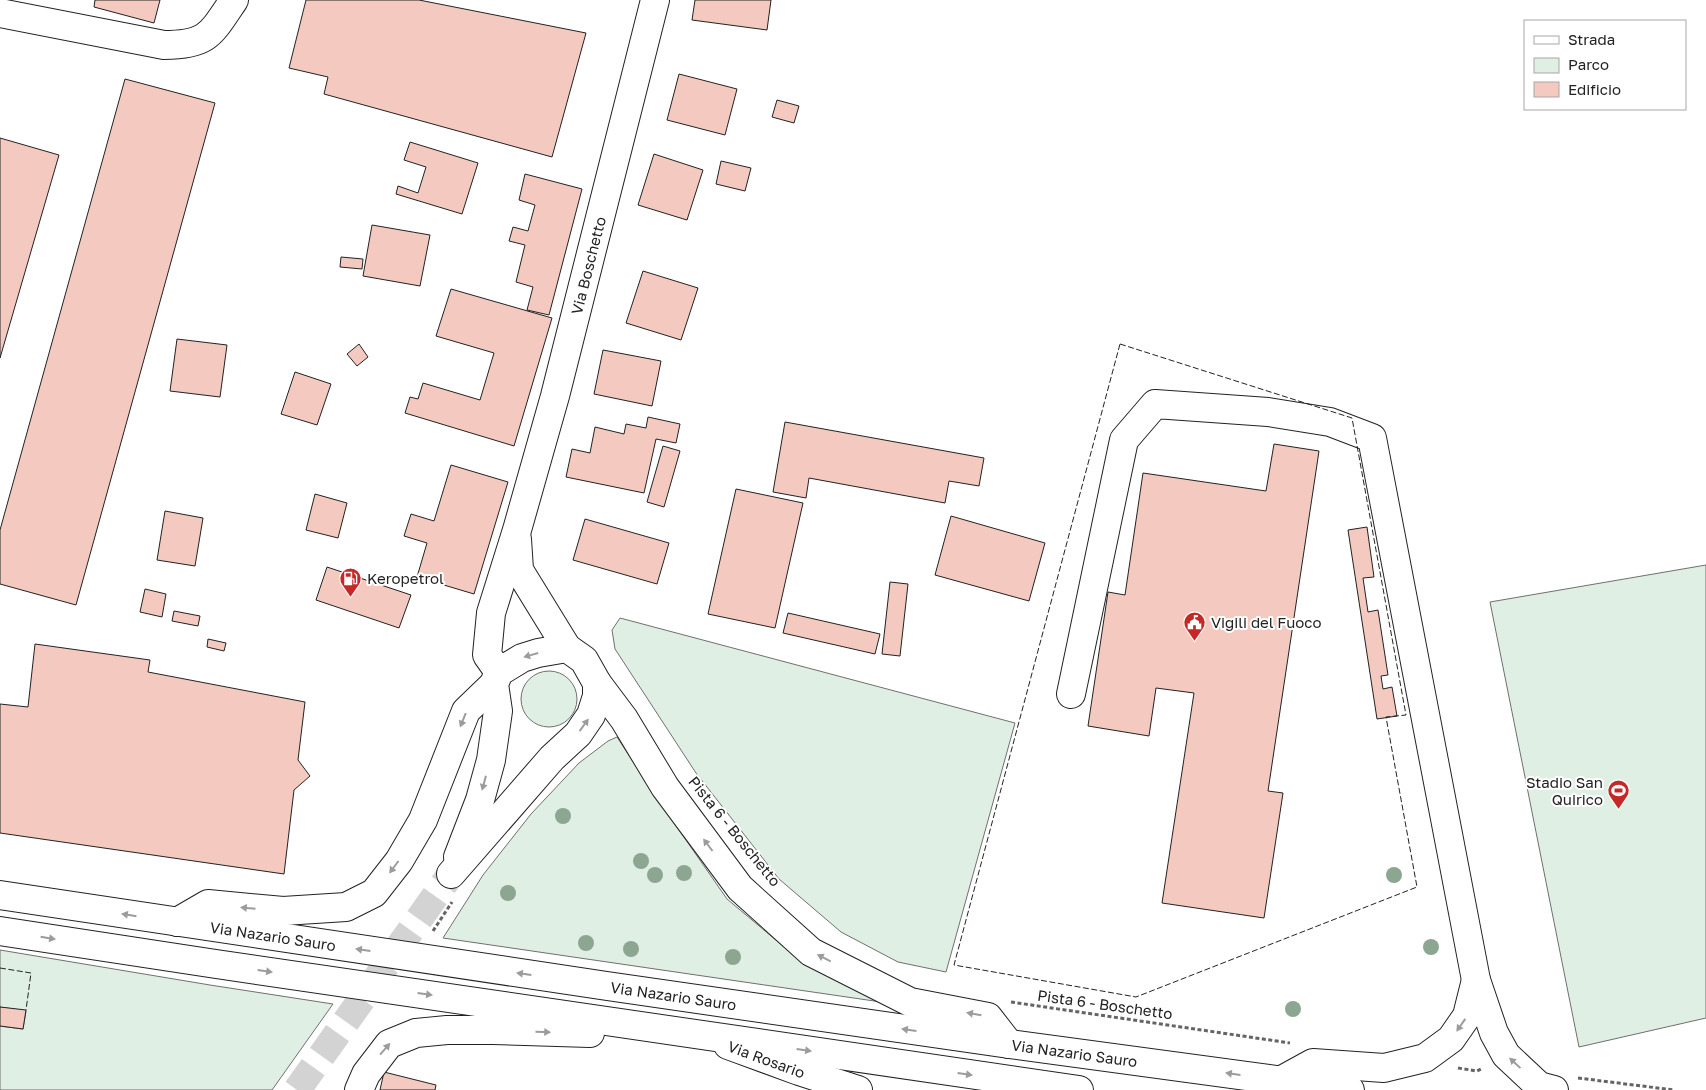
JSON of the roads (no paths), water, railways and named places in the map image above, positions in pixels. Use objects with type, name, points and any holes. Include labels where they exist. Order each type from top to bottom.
[{"type":"main road","points":[[0,13],[164,45],[186,45],[205,38],[234,0]]},
{"type":"main road","name":"Via Boschetto","points":[[497,678],[487,655],[491,612],[517,530],[555,396],[655,0]]},
{"type":"main road","points":[[1071,694],[1124,440],[1154,404],[1268,412],[1330,422],[1372,438],[1476,980],[1494,1033],[1506,1055],[1539,1086],[1563,1084]]},
{"type":"main road","points":[[517,530],[519,570],[567,648],[584,660],[597,683],[624,719],[665,787],[740,888],[812,952],[910,1002],[988,1017],[1009,1044]]},
{"type":"main road","points":[[177,922],[208,904],[283,911],[346,907],[374,893],[399,860],[423,820],[466,711],[497,678],[522,658],[567,648]]},
{"type":"main road","points":[[497,678],[498,711],[490,760],[480,800],[451,874],[552,758],[578,734],[592,715],[597,696],[597,683]]},
{"type":"main road","name":"Via Nazario Sauro","points":[[0,895],[1009,1044],[1350,1090]]},
{"type":"main road","points":[[0,930],[1079,1090]]},
{"type":"main road","points":[[1282,1080],[1313,1063],[1384,1068],[1425,1058],[1451,1039],[1467,1016],[1476,980]]},
{"type":"main road","points":[[359,1090],[366,1074],[389,1044],[416,1032],[493,1030],[706,1036]]},
{"type":"main road","name":"Via Rosario","points":[[706,1036],[799,1071],[858,1090]]},
{"type":"tunnel","points":[[297,1090],[451,874]]},
{"type":"place","name":"Keropetrol","points":[[351,597]]},
{"type":"place","name":"Vigili del Fuoco","points":[[1195,641]]},
{"type":"place","name":"Stadio San Quirico","points":[[1619,810]]}]
